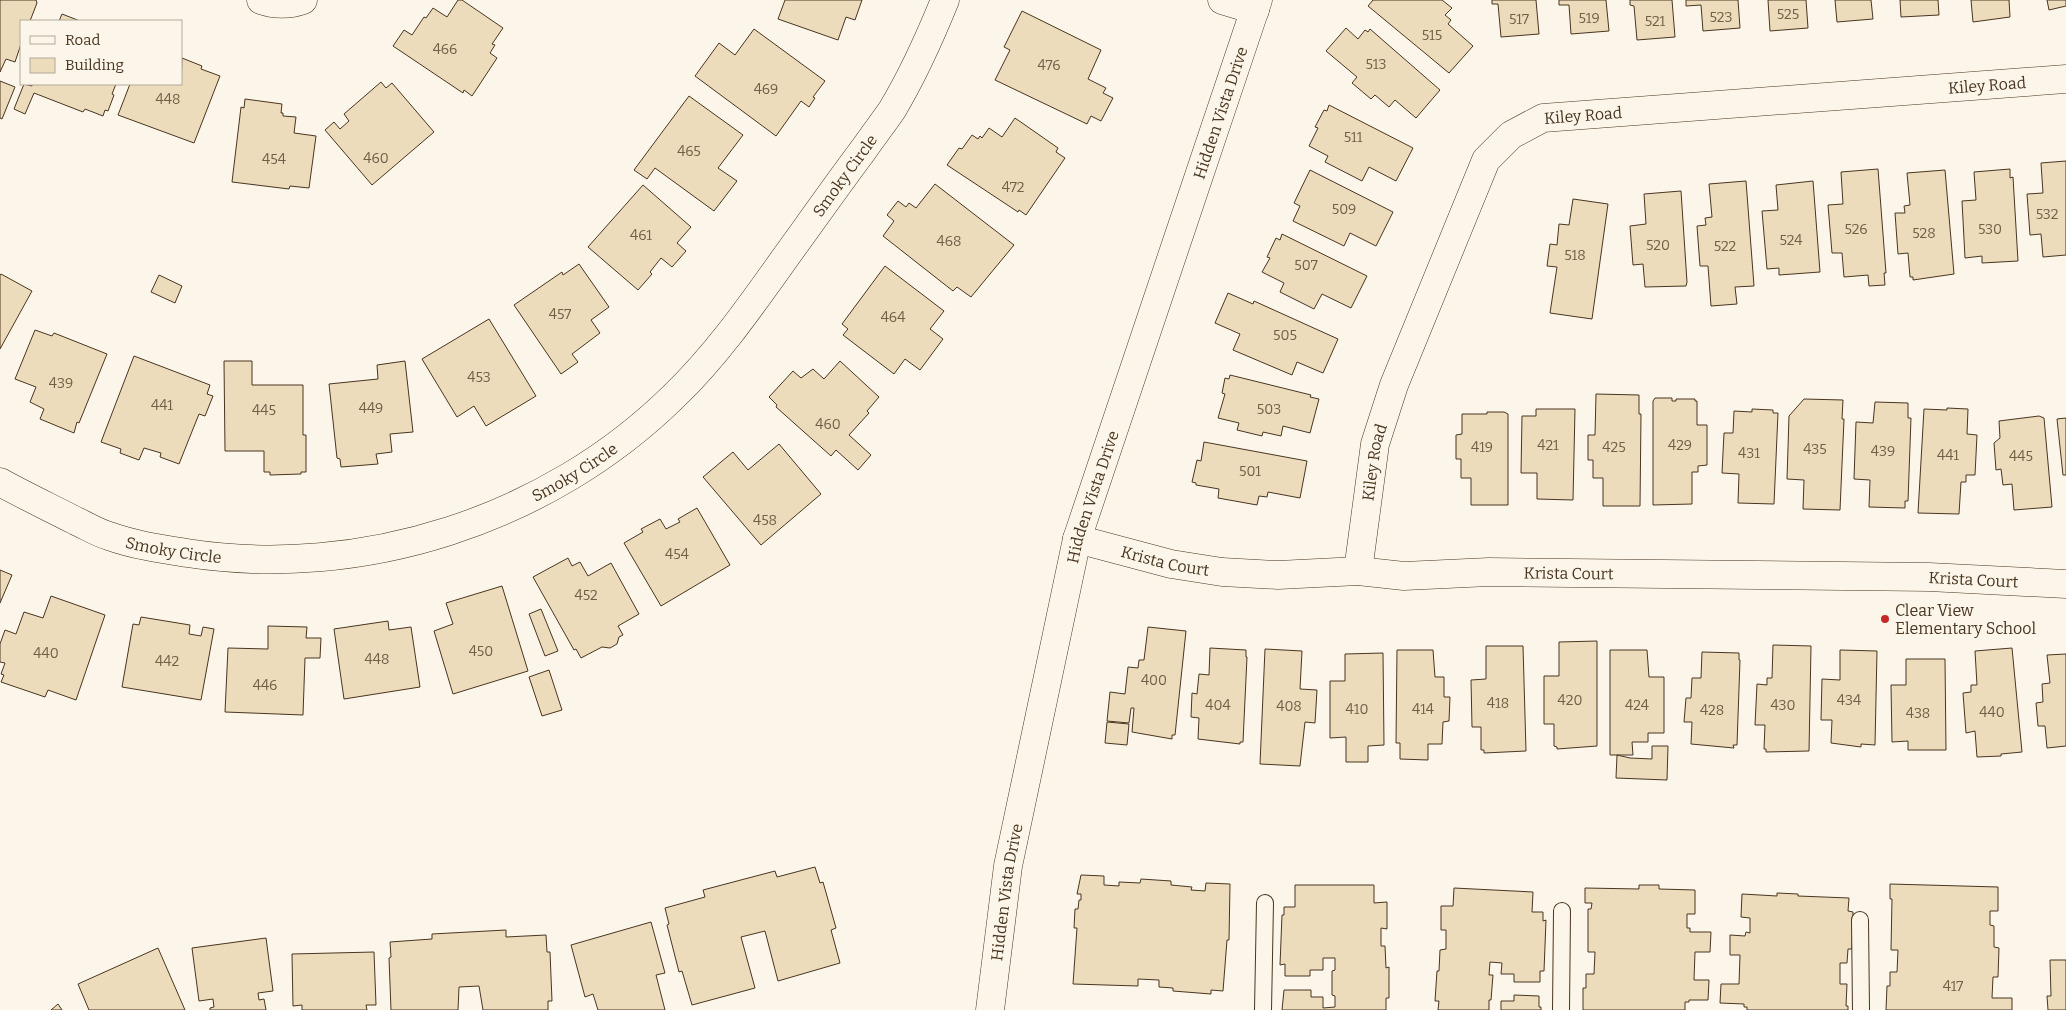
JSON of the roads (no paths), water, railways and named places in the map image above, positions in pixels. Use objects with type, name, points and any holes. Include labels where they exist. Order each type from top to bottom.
[{"type":"street","points":[[262,0],[272,4],[295,3],[303,0]]},
{"type":"street","name":"Smoky Circle","points":[[0,482],[108,536],[157,548],[207,556],[257,560],[308,559],[407,543],[455,530],[503,511],[550,488],[594,461],[635,431],[674,396],[709,359],[741,318],[892,110],[920,58],[945,0]]},
{"type":"street","points":[[1222,0],[1256,5]]},
{"type":"street","name":"Hidden Vista Drive","points":[[990,1010],[1008,866],[1077,539],[1256,5]]},
{"type":"street","name":"Kiley Road","points":[[1358,571],[1375,444],[1394,385],[1486,160],[1511,135],[1543,118],[2066,79]]},
{"type":"street","name":"Krista Court","points":[[1077,539],[1171,564],[1222,572],[1278,576],[1358,571],[1404,576],[1489,572],[1929,577],[2066,584]]},
{"type":"lane","points":[[1263,1010],[1265,903]]},
{"type":"lane","points":[[1561,1010],[1562,911]]},
{"type":"lane","points":[[1860,920],[1861,1010]]},
{"type":"place","name":"Clear View Elementary School","points":[[1885,619]]}]
